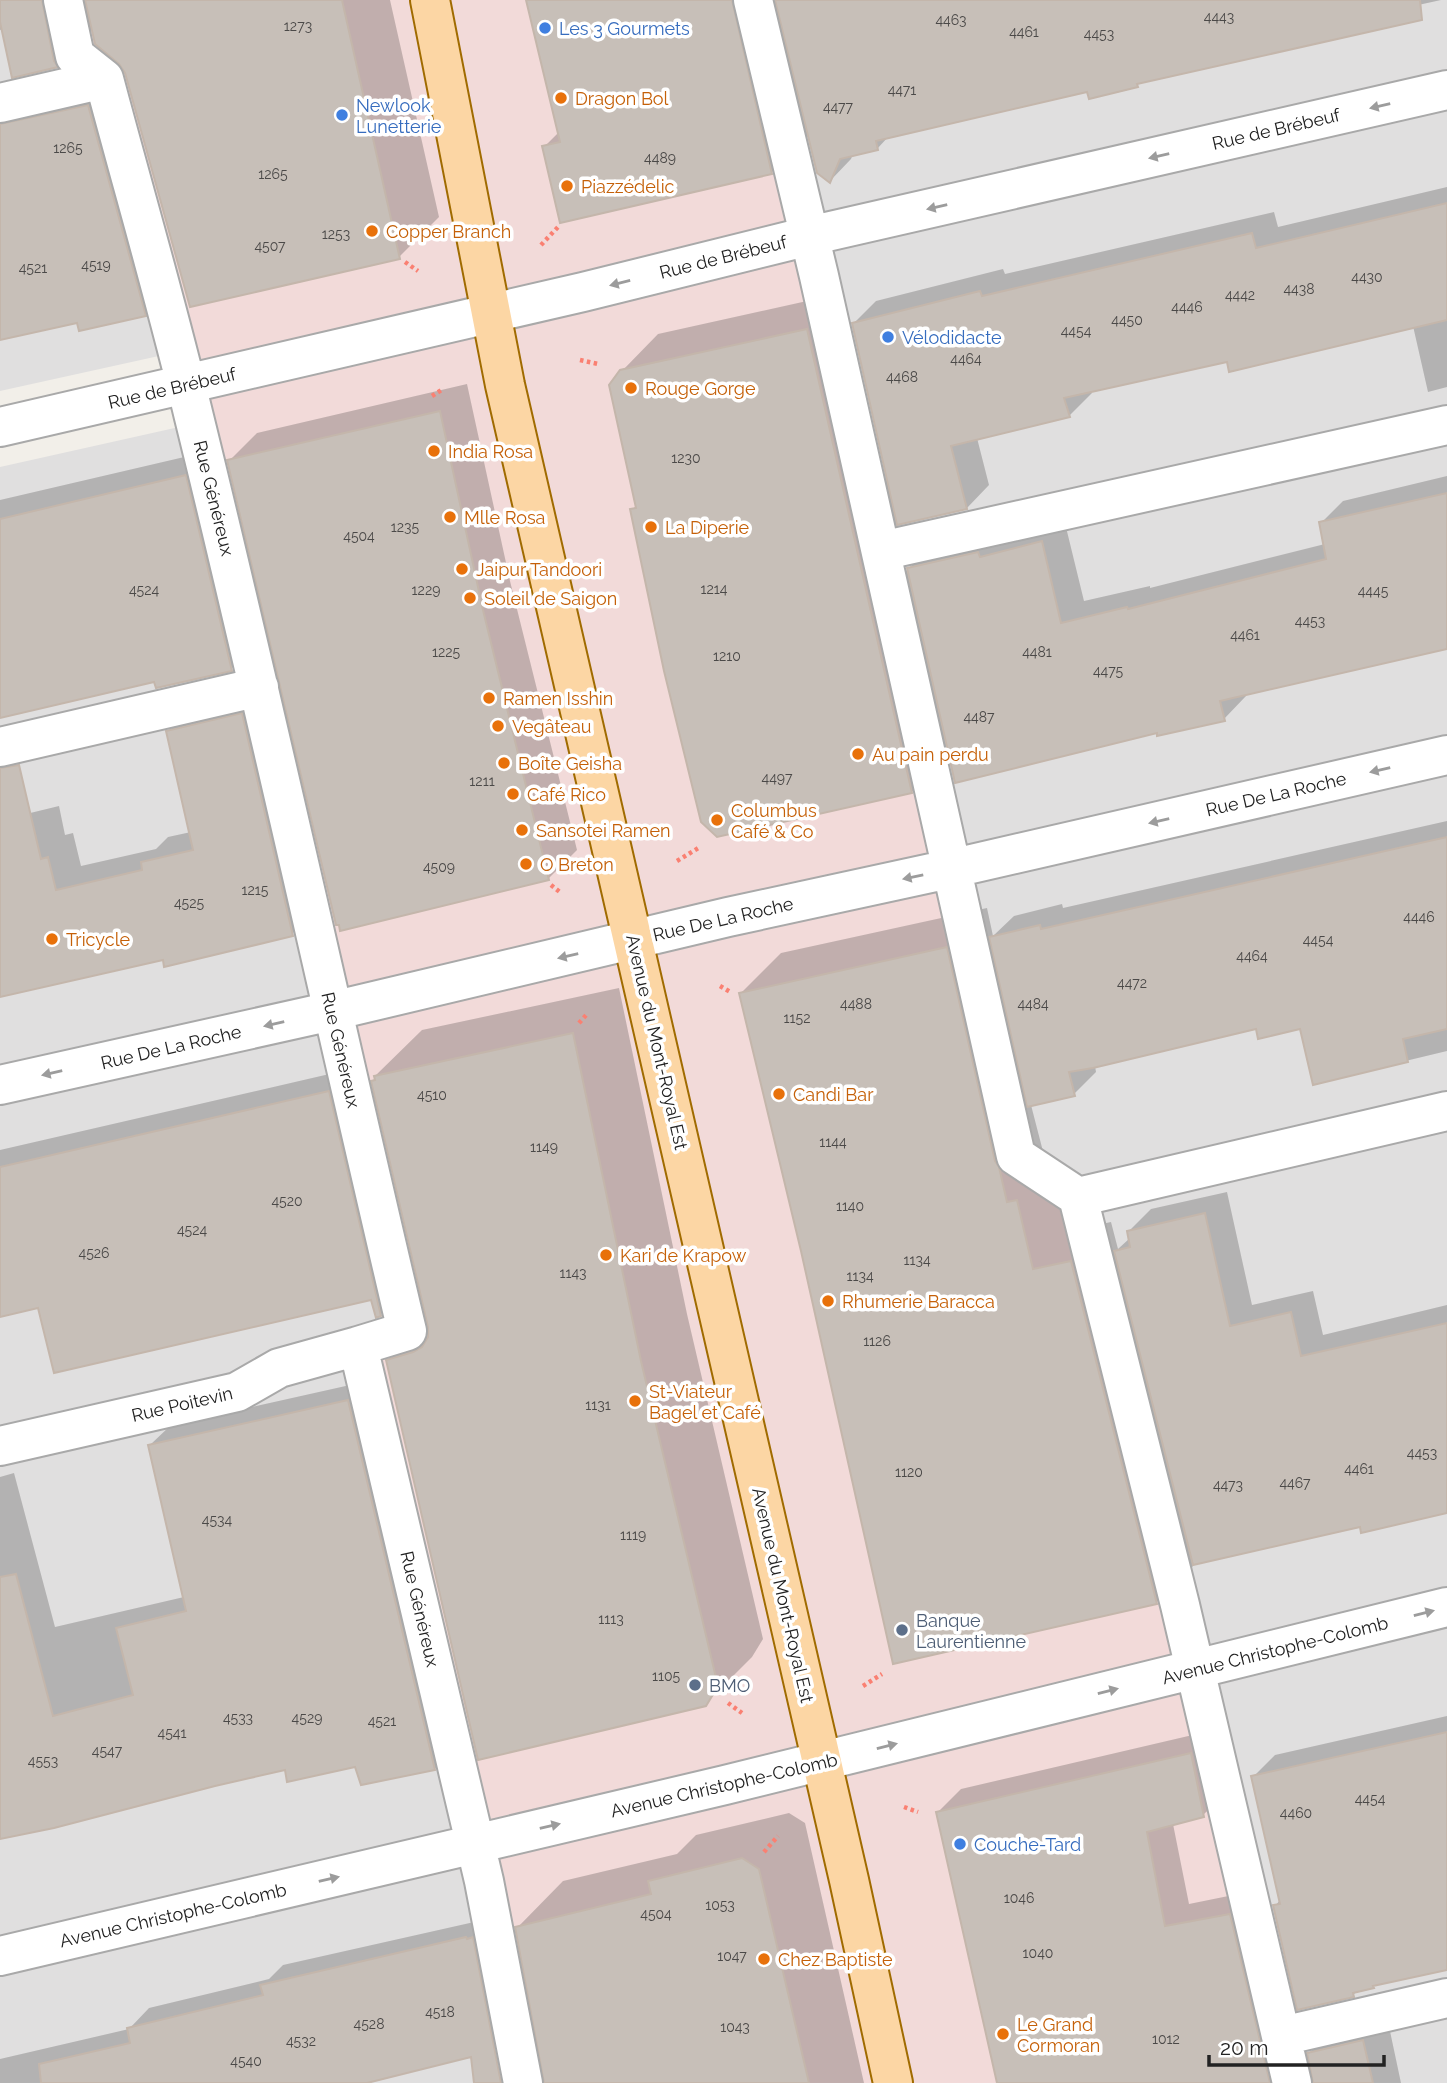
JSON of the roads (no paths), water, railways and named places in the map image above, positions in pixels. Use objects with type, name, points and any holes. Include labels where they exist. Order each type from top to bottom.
[{"type":"main road","name":"Avenue du Mont-Royal Est","points":[[430,0],[490,313],[893,2083]]},
{"type":"street","points":[[63,0],[75,55],[104,79]]},
{"type":"street","points":[[753,0],[954,868],[1016,1156],[1078,1197],[1195,1670],[1292,2083]]},
{"type":"street","points":[[0,103],[104,79]]},
{"type":"street","name":"Rue Généreux","points":[[104,79],[186,385],[260,687],[407,1331],[358,1346],[475,1844],[523,2083]]},
{"type":"street","name":"Rue de Brébeuf","points":[[0,427],[809,236],[1447,90]]},
{"type":"street","points":[[881,551],[1447,425]]},
{"type":"street","points":[[0,747],[260,687]]},
{"type":"street","name":"Rue De La Roche","points":[[0,1085],[1447,755]]},
{"type":"street","points":[[1078,1197],[1447,1111]]},
{"type":"street","name":"Rue Poitevin","points":[[0,1446],[237,1392],[279,1368],[358,1346]]},
{"type":"street","name":"Avenue Christophe-Colomb","points":[[0,1956],[821,1762],[1447,1607]]},
{"type":"street","points":[[1282,2036],[1447,1998]]},
{"type":"place","name":"Les 3 Gourmets","points":[[545,28]]},
{"type":"place","name":"Dragon Bol","points":[[561,98]]},
{"type":"place","name":"Newlook Lunetterie","points":[[342,115]]},
{"type":"place","name":"Piazzédelic","points":[[567,186]]},
{"type":"place","name":"Copper Branch","points":[[372,231]]},
{"type":"place","name":"Vélodidacte","points":[[888,337]]},
{"type":"place","name":"Rouge Gorge","points":[[631,388]]},
{"type":"place","name":"India Rosa","points":[[434,451]]},
{"type":"place","name":"Mlle Rosa","points":[[450,517]]},
{"type":"place","name":"La Diperie","points":[[651,527]]},
{"type":"place","name":"Jaipur Tandoori","points":[[462,569]]},
{"type":"place","name":"Soleil de Saigon","points":[[470,598]]},
{"type":"place","name":"Ramen Isshin","points":[[489,698]]},
{"type":"place","name":"Vegâteau","points":[[498,726]]},
{"type":"place","name":"Au pain perdu","points":[[858,754]]},
{"type":"place","name":"Boîte Geisha","points":[[504,763]]},
{"type":"place","name":"Café Rico","points":[[513,794]]},
{"type":"place","name":"Columbus Café & Co","points":[[717,820]]},
{"type":"place","name":"Sansotei Ramen","points":[[522,830]]},
{"type":"place","name":"O Breton","points":[[526,864]]},
{"type":"place","name":"Tricycle","points":[[52,939]]},
{"type":"place","name":"Candi Bar","points":[[779,1094]]},
{"type":"place","name":"Kari de Krapow","points":[[606,1255]]},
{"type":"place","name":"Rhumerie Baracca","points":[[828,1301]]},
{"type":"place","name":"St-Viateur Bagel et Café","points":[[635,1401]]},
{"type":"place","name":"Banque Laurentienne","points":[[902,1630]]},
{"type":"place","name":"BMO","points":[[695,1685]]},
{"type":"place","name":"Couche-Tard","points":[[960,1844]]},
{"type":"place","name":"Chez Baptiste","points":[[764,1959]]},
{"type":"place","name":"Le Grand Cormoran","points":[[1003,2034]]}]
